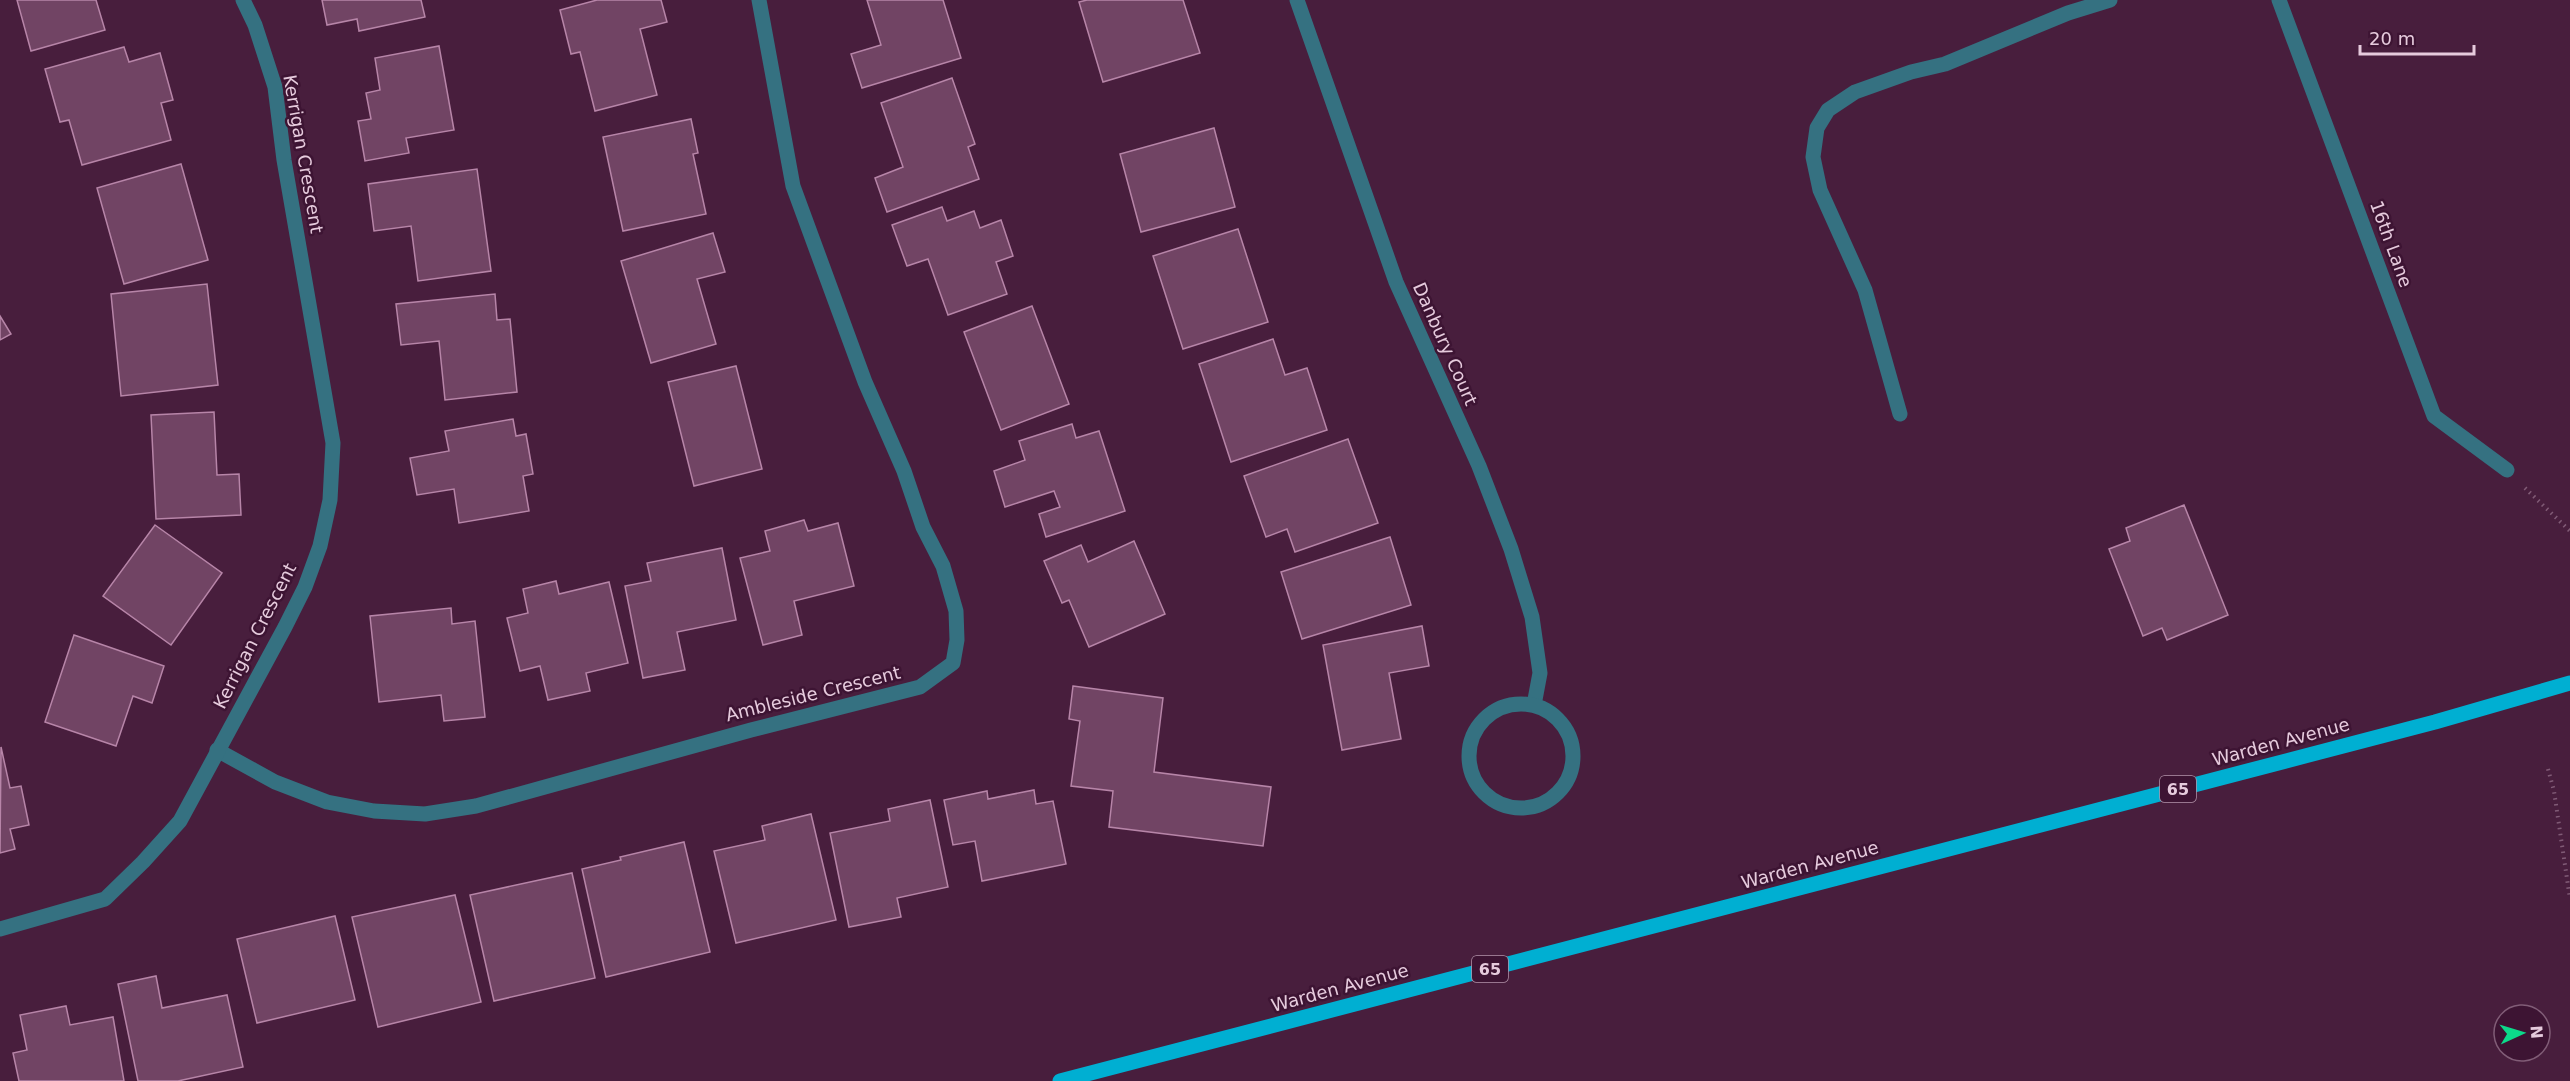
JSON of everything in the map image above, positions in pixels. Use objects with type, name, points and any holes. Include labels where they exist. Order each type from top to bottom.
[{"type":"main road","name":"Warden Avenue","points":[[1060,1081],[2435,722],[2570,683]]},
{"type":"street","name":"Kerrigan Crescent","points":[[0,929],[105,899],[180,821],[305,586],[320,546],[330,500],[333,443],[284,160],[275,87],[255,25],[243,0]]},
{"type":"street","name":"Ambleside Crescent","points":[[217,750],[275,782],[327,802],[374,811],[425,814],[476,806],[751,730],[920,687],[953,663],[957,639],[956,611],[943,566],[923,527],[904,471],[865,382],[792,186],[759,0]]},
{"type":"street","name":"Danbury Court","points":[[1297,0],[1396,282],[1421,343],[1479,465],[1511,549],[1532,617],[1540,674],[1534,705]]},
{"type":"street","points":[[1900,414],[1865,290],[1820,190],[1813,157],[1817,128],[1828,110],[1855,92],[1911,72],[1945,64],[2018,32],[2110,0]]},
{"type":"street","name":"16th Lane","points":[[2279,0],[2434,416],[2507,470]]},
{"type":"street","points":[[1514,704],[1534,705],[1553,714],[1567,730],[1573,750],[1572,770],[1563,789],[1547,803],[1528,809],[1507,808],[1489,799],[1475,783],[1468,764],[1470,743],[1478,724],[1494,711],[1514,704]]},
{"type":"path","points":[[2507,470],[2570,531]]},
{"type":"path","points":[[2548,769],[2570,899]]},
{"type":"building","points":[[17,0],[96,0],[105,30],[31,51]]},
{"type":"building","points":[[322,0],[421,0],[425,17],[359,31],[357,19],[327,25]]},
{"type":"building","points":[[597,0],[661,0],[667,22],[640,29],[657,95],[595,111],[580,52],[571,54],[560,10]]},
{"type":"building","points":[[867,0],[943,0],[961,58],[862,88],[851,54],[881,45]]},
{"type":"building","points":[[1087,0],[1183,0],[1200,53],[1103,82],[1079,2]]},
{"type":"building","points":[[439,46],[454,130],[406,138],[409,153],[365,161],[358,121],[371,119],[366,93],[380,90],[375,58]]},
{"type":"building","points":[[124,47],[129,62],[160,53],[173,100],[161,103],[171,140],[82,165],[69,120],[60,122],[45,69]]},
{"type":"building","points":[[952,78],[975,144],[968,147],[979,179],[887,212],[875,178],[903,167],[881,103]]},
{"type":"building","points":[[691,119],[698,153],[693,154],[706,214],[623,231],[603,137]]},
{"type":"building","points":[[1214,128],[1235,207],[1141,232],[1120,154]]},
{"type":"building","points":[[181,164],[208,260],[124,284],[97,188]]},
{"type":"building","points":[[477,169],[491,271],[418,281],[411,226],[374,231],[368,184]]},
{"type":"building","points":[[942,207],[947,221],[974,211],[980,228],[1001,220],[1013,256],[996,262],[1007,294],[948,315],[928,259],[907,266],[892,225]]},
{"type":"building","points":[[1238,229],[1268,322],[1183,349],[1153,256]]},
{"type":"building","points":[[713,233],[725,272],[697,279],[716,344],[651,363],[621,261]]},
{"type":"building","points":[[207,284],[218,385],[121,396],[111,294]]},
{"type":"building","points":[[495,294],[497,320],[510,319],[517,392],[445,400],[439,341],[401,345],[396,304]]},
{"type":"building","points":[[1032,306],[1069,404],[1001,430],[964,332]]},
{"type":"building","points":[[0,316],[11,334],[0,340]]},
{"type":"building","points":[[1273,339],[1285,375],[1307,368],[1327,430],[1231,462],[1199,364]]},
{"type":"building","points":[[736,366],[762,469],[694,486],[668,382]]},
{"type":"building","points":[[214,412],[217,475],[239,474],[241,515],[156,519],[151,415]]},
{"type":"building","points":[[513,419],[516,436],[526,434],[533,474],[523,476],[529,511],[459,523],[454,489],[417,495],[410,458],[449,451],[445,431]]},
{"type":"building","points":[[1072,424],[1076,438],[1099,431],[1125,511],[1046,537],[1039,514],[1060,507],[1054,491],[1005,507],[994,471],[1025,460],[1019,441]]},
{"type":"building","points":[[1348,439],[1378,523],[1295,552],[1287,529],[1266,537],[1244,476]]},
{"type":"building","points":[[2184,505],[2228,615],[2167,640],[2162,628],[2143,636],[2109,549],[2130,541],[2126,528]]},
{"type":"building","points":[[804,520],[808,531],[838,523],[854,586],[794,601],[802,635],[763,645],[740,558],[770,551],[765,531]]},
{"type":"building","points":[[155,525],[222,573],[171,645],[103,596]]},
{"type":"building","points":[[1390,537],[1411,605],[1302,639],[1281,572]]},
{"type":"building","points":[[1134,541],[1165,614],[1089,647],[1069,600],[1062,603],[1044,561],[1081,545],[1088,562]]},
{"type":"building","points":[[722,548],[736,620],[677,632],[685,670],[643,678],[625,586],[651,581],[647,563]]},
{"type":"building","points":[[556,581],[559,594],[609,582],[628,663],[586,673],[590,691],[548,700],[540,666],[520,671],[507,618],[528,613],[523,589]]},
{"type":"building","points":[[451,608],[452,624],[475,621],[485,717],[444,721],[441,695],[379,702],[370,616]]},
{"type":"building","points":[[1422,626],[1429,666],[1389,673],[1401,739],[1342,750],[1323,645]]},
{"type":"building","points":[[74,635],[164,666],[152,703],[133,696],[116,746],[45,722]]},
{"type":"building","points":[[1073,686],[1163,698],[1154,772],[1271,787],[1263,846],[1109,827],[1113,791],[1071,786],[1080,721],[1069,719]]},
{"type":"building","points":[[1,747],[10,788],[21,786],[29,825],[10,829],[15,849],[0,853]]},
{"type":"building","points":[[1034,790],[1036,804],[1053,801],[1066,864],[982,881],[975,841],[953,845],[944,800],[987,791],[988,799]]},
{"type":"building","points":[[930,800],[948,887],[897,898],[901,917],[849,927],[830,833],[890,821],[888,809]]},
{"type":"building","points":[[811,814],[836,920],[736,943],[714,851],[765,840],[762,826]]},
{"type":"building","points":[[684,842],[710,952],[606,977],[582,869],[621,860],[620,857]]},
{"type":"building","points":[[572,873],[595,978],[494,1001],[470,895]]},
{"type":"building","points":[[455,895],[481,1002],[378,1027],[352,917]]},
{"type":"building","points":[[335,916],[355,1000],[257,1023],[237,939]]},
{"type":"building","points":[[156,976],[162,1008],[227,995],[243,1067],[178,1081],[138,1081],[118,984]]},
{"type":"building","points":[[66,1006],[70,1025],[113,1017],[124,1081],[19,1081],[13,1053],[27,1050],[20,1015]]}]
